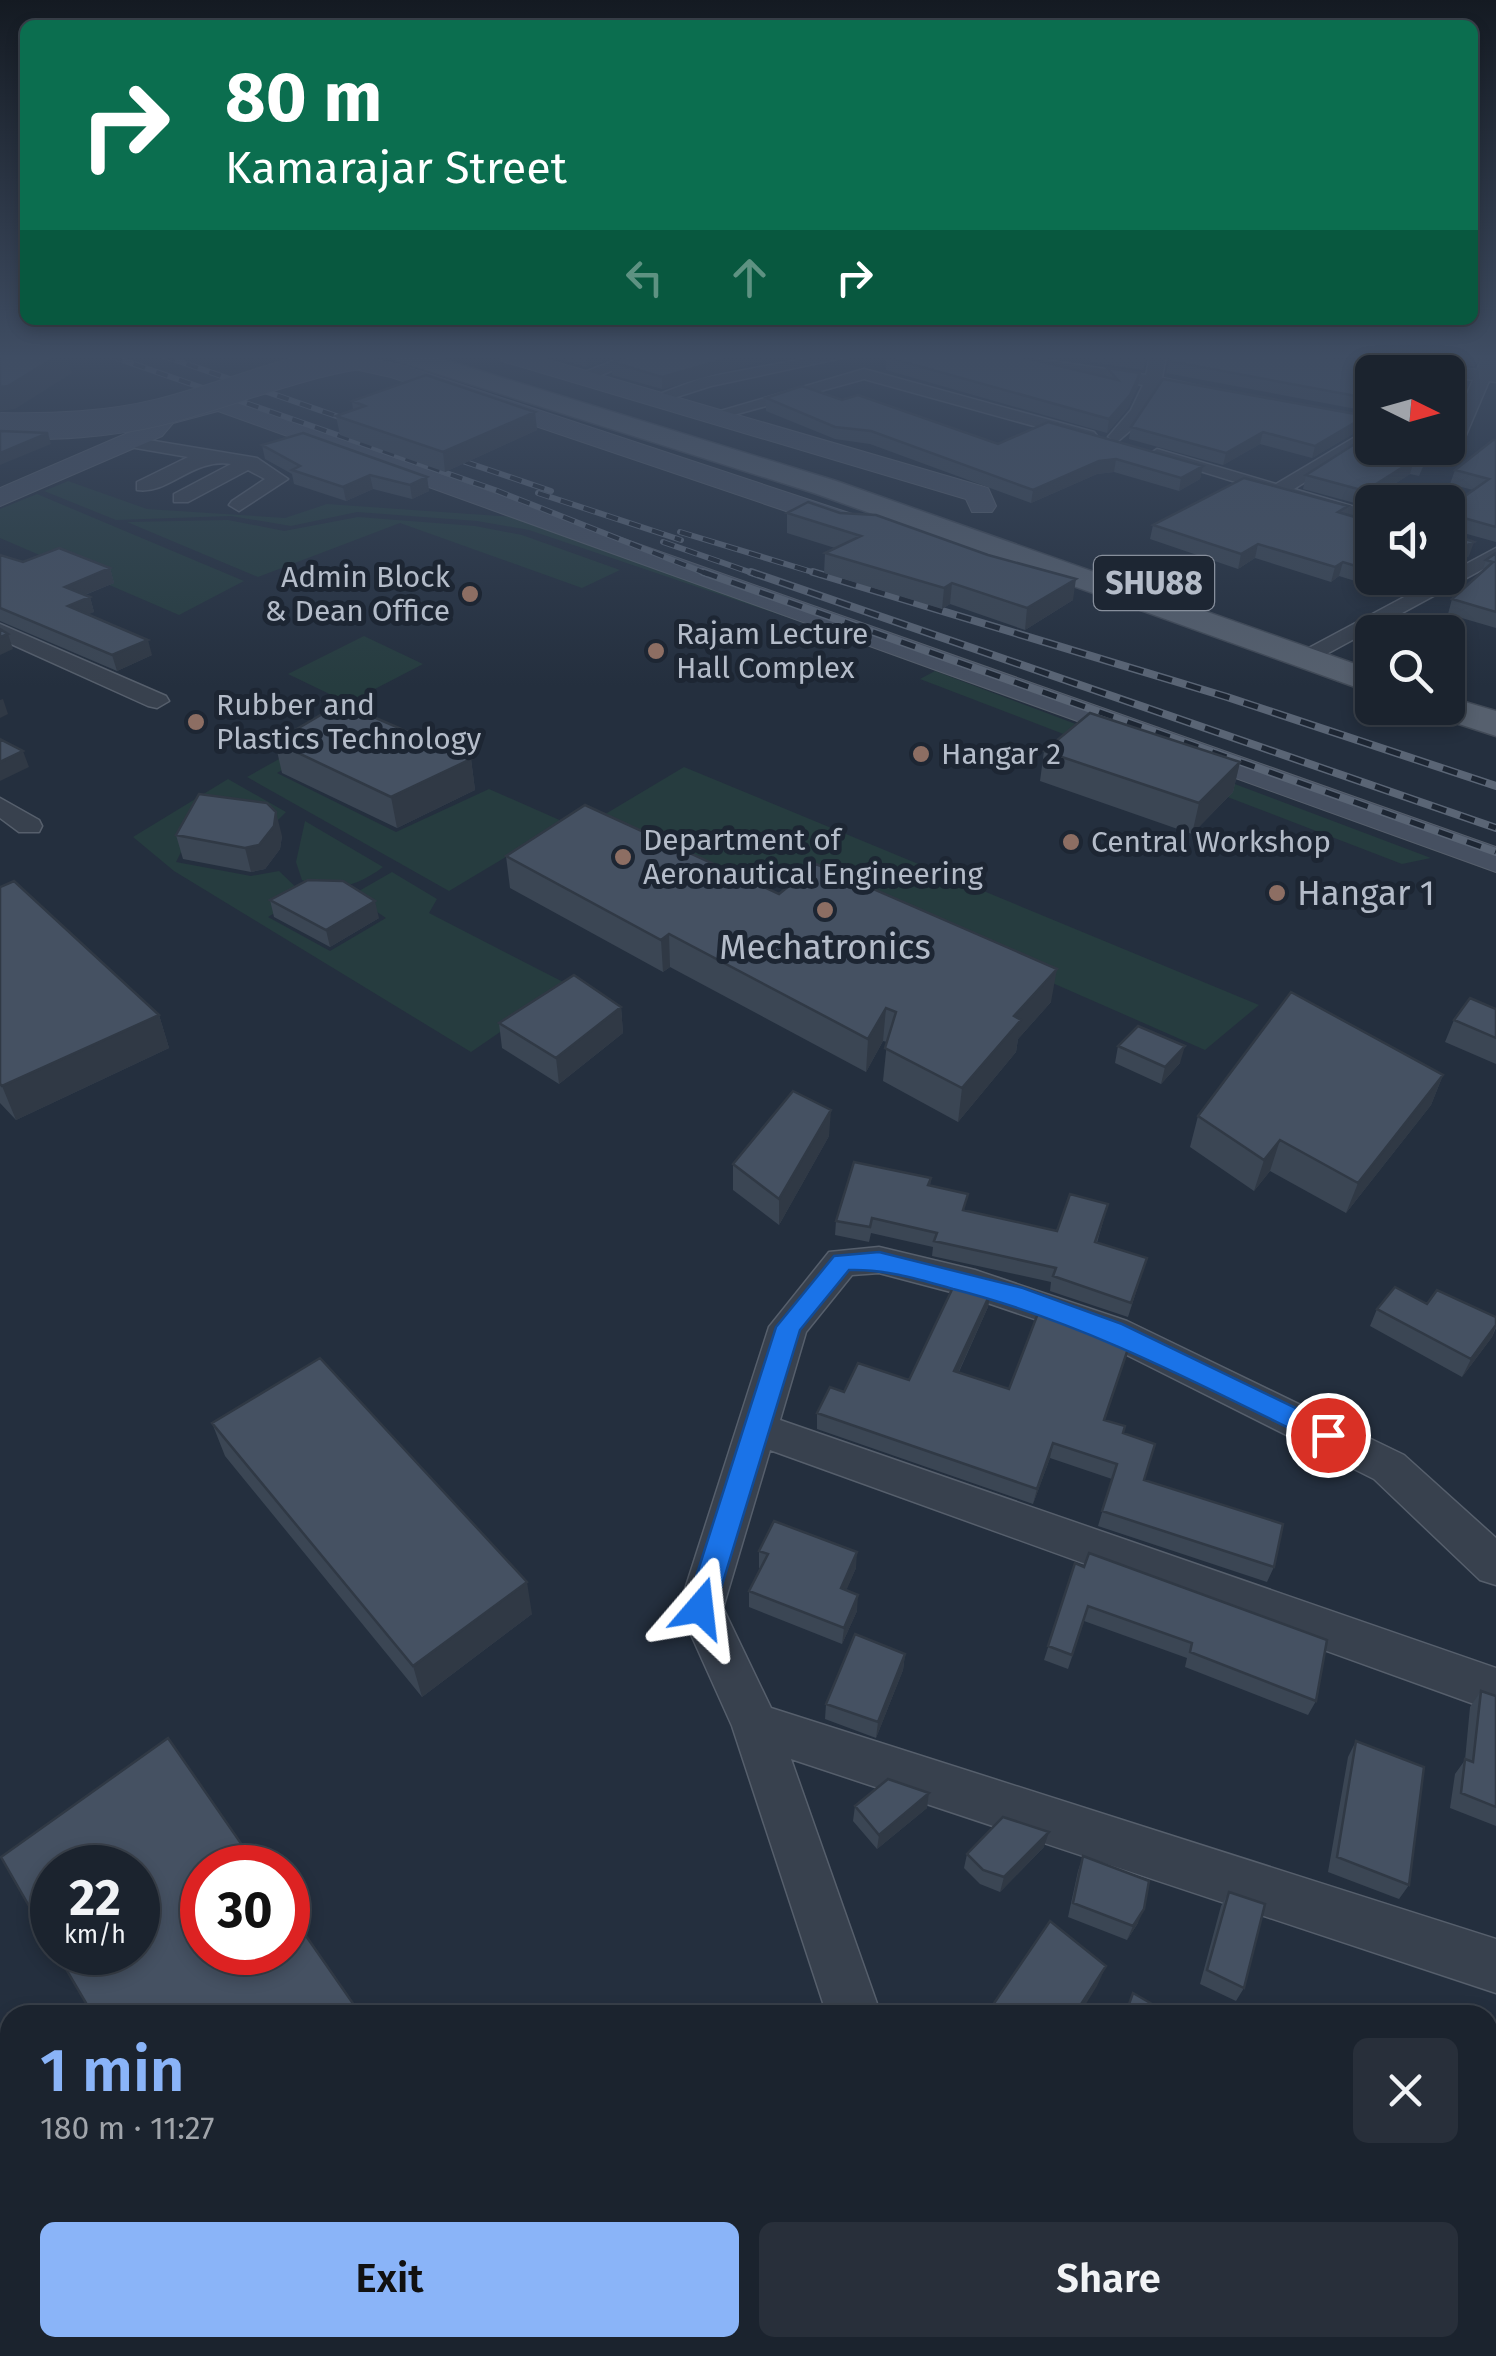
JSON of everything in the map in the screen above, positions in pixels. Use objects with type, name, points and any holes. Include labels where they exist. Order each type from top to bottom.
[{"type":"main road","points":[[719,466],[857,511],[910,522]]},
{"type":"main road","name":"SHU88","points":[[740,466],[1314,652],[1355,659]]},
{"type":"main road","name":"SHU88","points":[[826,466],[982,513],[1314,652],[1355,673]]},
{"type":"main road","points":[[855,466],[921,486],[982,513]]},
{"type":"main road","points":[[1465,692],[1496,702]]},
{"type":"main road","points":[[1465,714],[1496,724]]},
{"type":"street","points":[[0,498],[74,466]]},
{"type":"street","points":[[144,486],[183,466]]},
{"type":"street","points":[[181,498],[242,466]]},
{"type":"street","points":[[239,505],[279,480],[256,466]]},
{"type":"street","points":[[398,466],[1496,860]]},
{"type":"street","points":[[679,466],[849,523],[910,522]]},
{"type":"street","points":[[887,466],[978,494],[982,513]]},
{"type":"street","points":[[1189,466],[1355,513]]},
{"type":"street","points":[[1278,491],[1318,466]]},
{"type":"street","points":[[1465,544],[1496,554]]},
{"type":"street","points":[[1314,652],[1496,554]]},
{"type":"street","points":[[0,631],[157,701]]},
{"type":"street","points":[[0,806],[29,826]]},
{"type":"street","points":[[851,2005],[755,1725],[700,1608],[788,1327],[842,1262],[879,1260],[1023,1297],[1113,1330],[1389,1466],[1496,1566]]},
{"type":"street","points":[[755,1428],[1496,1690]]},
{"type":"street","points":[[755,1725],[1496,1966]]},
{"type":"green space","points":[[68,481],[147,509],[285,518],[327,504],[513,517],[925,664],[529,530],[477,521],[357,512],[291,526],[231,516],[116,520],[44,491]]},
{"type":"green space","points":[[37,494],[244,581],[179,615],[0,538],[0,509]]},
{"type":"green space","points":[[358,517],[475,526],[522,535],[620,570],[582,588],[400,523],[258,577],[127,522],[228,520],[284,531]]},
{"type":"green space","points":[[364,636],[423,664],[348,703],[288,674]]},
{"type":"green space","points":[[935,671],[1431,858],[1402,864],[920,679]]},
{"type":"green space","points":[[343,723],[352,727],[277,773],[396,832],[489,789],[564,822],[449,891],[247,777]]},
{"type":"green space","points":[[684,767],[1259,1005],[1205,1050],[798,871],[768,891],[602,816]]},
{"type":"green space","points":[[228,779],[286,812],[277,821],[200,814],[176,862],[251,876],[279,871],[304,895],[268,917],[330,951],[386,918],[352,895],[392,872],[437,899],[429,913],[569,985],[471,1052],[174,871],[133,837]]},
{"type":"green space","points":[[305,821],[383,867],[344,886],[324,887],[302,880],[296,862]]},
{"type":"building","points":[[300,466],[396,466],[427,477],[410,485],[370,475],[343,487],[292,470]]},
{"type":"building","points":[[967,466],[1088,466],[1033,490]]},
{"type":"building","points":[[1140,466],[1203,466],[1181,478]]},
{"type":"building","points":[[1320,466],[1405,466],[1374,485],[1355,485],[1355,488],[1306,475]]},
{"type":"building","points":[[1460,466],[1496,466],[1496,527],[1465,518],[1465,496],[1489,479],[1455,470]]},
{"type":"building","points":[[1244,478],[1348,506],[1338,512],[1355,517],[1355,566],[1343,562],[1335,567],[1258,544],[1241,554],[1153,525]]},
{"type":"building","points":[[808,502],[840,513],[876,515],[988,555],[1076,579],[1027,608],[952,583],[944,588],[825,553],[861,536],[787,513]]},
{"type":"building","points":[[59,548],[110,568],[65,587],[90,597],[68,606],[148,640],[112,655],[0,608],[0,555],[23,562]]},
{"type":"building","points":[[1496,553],[1496,612],[1452,599],[1465,595],[1465,587],[1493,562],[1486,560]]},
{"type":"building","points":[[341,703],[471,759],[391,797],[275,742]]},
{"type":"building","points":[[1090,713],[1240,762],[1199,803],[1044,751]]},
{"type":"building","points":[[0,739],[23,751],[0,762]]},
{"type":"building","points":[[199,794],[267,803],[276,812],[274,826],[259,845],[245,848],[176,835]]},
{"type":"building","points":[[585,805],[779,894],[816,864],[1057,969],[1014,1016],[1021,1020],[962,1088],[885,1048],[896,1012],[886,1008],[868,1039],[669,934],[661,940],[506,856]]},
{"type":"building","points":[[308,880],[343,881],[375,901],[326,930],[270,900]]},
{"type":"building","points":[[14,881],[159,1015],[2,1086],[0,887]]},
{"type":"building","points":[[574,975],[621,1007],[556,1058],[499,1023]]},
{"type":"building","points":[[1291,992],[1443,1075],[1358,1183],[1280,1140],[1264,1160],[1198,1116]]},
{"type":"building","points":[[1470,998],[1496,1009],[1496,1038],[1454,1020]]},
{"type":"building","points":[[1138,1026],[1185,1046],[1165,1067],[1118,1046]]},
{"type":"building","points":[[793,1091],[831,1110],[779,1199],[733,1164]]},
{"type":"building","points":[[854,1162],[931,1178],[928,1185],[968,1194],[963,1210],[1057,1231],[1070,1194],[1108,1204],[1095,1242],[1147,1258],[1131,1303],[1053,1276],[1056,1268],[934,1241],[937,1233],[872,1218],[870,1227],[836,1221]]},
{"type":"building","points":[[956,1281],[991,1292],[954,1371],[1009,1389],[1040,1308],[1130,1343],[1104,1420],[1125,1426],[1123,1433],[1155,1444],[1144,1480],[1283,1524],[1274,1567],[1102,1511],[1117,1464],[1053,1443],[1037,1489],[817,1413],[830,1387],[844,1392],[858,1363],[909,1380]]},
{"type":"building","points":[[1395,1287],[1427,1304],[1437,1290],[1496,1317],[1496,1325],[1471,1359],[1377,1309]]},
{"type":"building","points":[[320,1358],[527,1582],[413,1666],[212,1423]]},
{"type":"building","points":[[774,1521],[857,1552],[841,1588],[858,1595],[844,1628],[749,1591],[768,1554],[759,1551]]},
{"type":"building","points":[[1089,1553],[1327,1640],[1316,1701],[1190,1652],[1192,1643],[1088,1606],[1072,1655],[1048,1646],[1075,1563],[1084,1567]]},
{"type":"building","points":[[855,1634],[905,1654],[878,1722],[826,1704]]},
{"type":"building","points":[[1481,1691],[1496,1696],[1496,1807],[1461,1793],[1465,1759],[1473,1762]]},
{"type":"building","points":[[168,1738],[242,1845],[180,1845],[180,1975],[310,1975],[310,1942],[354,2005],[87,2005],[70,1975],[160,1975],[160,1845],[30,1845],[30,1908],[1,1857]]},
{"type":"building","points":[[1356,1741],[1424,1767],[1409,1885],[1337,1857]]},
{"type":"building","points":[[888,1779],[929,1793],[879,1835],[855,1806]]},
{"type":"building","points":[[1003,1817],[1049,1832],[1004,1877],[983,1870],[967,1854]]},
{"type":"building","points":[[1083,1856],[1149,1881],[1144,1909],[1133,1926],[1073,1903]]},
{"type":"building","points":[[1229,1892],[1265,1904],[1244,1988],[1207,1970]]},
{"type":"building","points":[[1050,1921],[1106,1966],[1081,2005],[993,2005]]},
{"type":"building","points":[[1133,1993],[1154,2005],[1129,2005]]},
{"type":"railway","points":[[426,466],[710,575]]},
{"type":"railway","points":[[477,466],[551,491]]},
{"type":"railway","points":[[538,493],[681,540]]},
{"type":"railway","points":[[680,532],[822,575]]},
{"type":"railway","points":[[663,542],[758,575]]},
{"type":"railway","points":[[703,572],[1496,852]]},
{"type":"railway","points":[[751,572],[1496,828]]},
{"type":"railway","points":[[813,572],[1227,697],[1496,786]]},
{"type":"place","name":"Admin Block & Dean Office","points":[[470,594]]},
{"type":"place","name":"Rajam Lecture Hall Complex","points":[[656,651]]},
{"type":"place","name":"Rubber and Plastics Technology","points":[[196,722]]},
{"type":"place","name":"Hangar 2","points":[[921,754]]},
{"type":"place","name":"Central Workshop","points":[[1071,842]]},
{"type":"place","name":"Department of Aeronautical Engineering","points":[[623,857]]},
{"type":"place","name":"Hangar 1","points":[[1277,893]]},
{"type":"place","name":"Mechatronics","points":[[825,910]]},
{"type":"route","points":[[700,1608],[788,1327],[842,1262],[879,1260],[1023,1297],[1113,1330],[1328,1435]]}]
